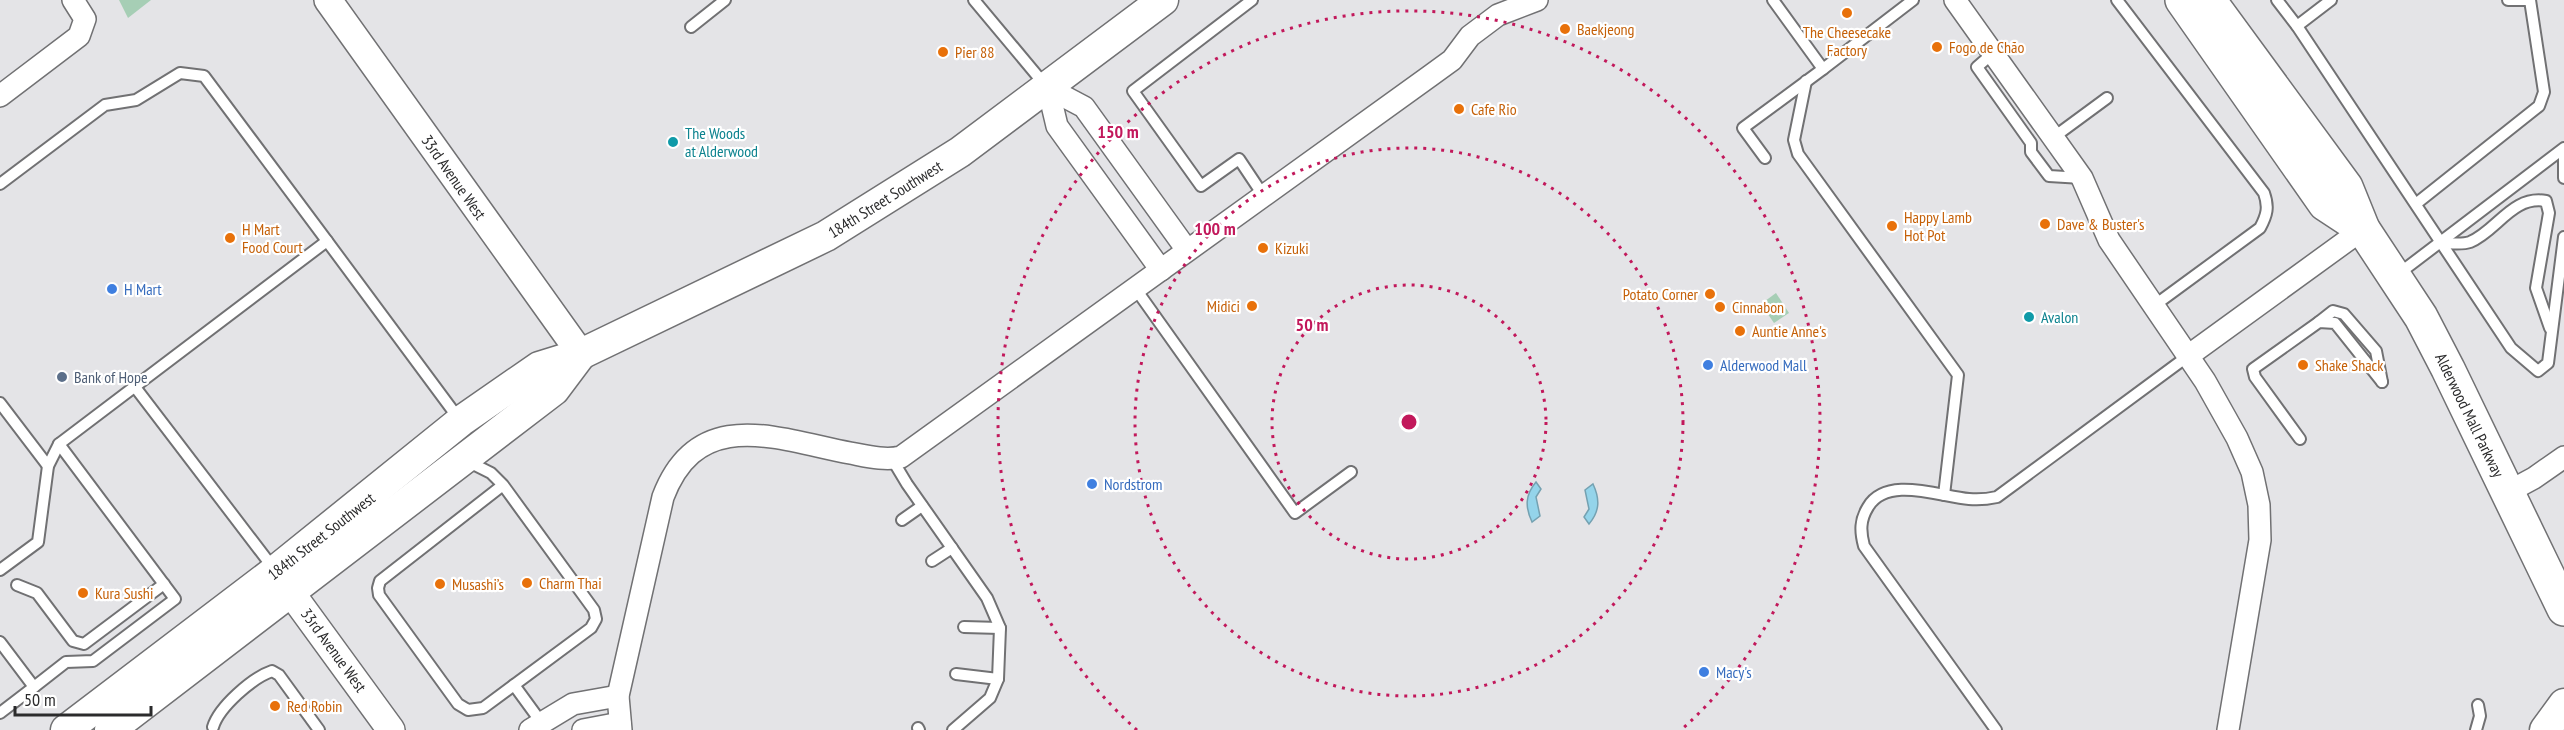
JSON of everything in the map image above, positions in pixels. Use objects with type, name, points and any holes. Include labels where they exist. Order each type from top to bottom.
[{"type":"main road","name":"184th Street Southwest","points":[[110,730],[284,581],[461,421],[538,367],[581,354],[826,236],[960,152],[1163,0]]},
{"type":"main road","name":"Alderwood Mall Parkway","points":[[2208,8],[2325,204],[2363,229],[2421,317],[2564,609]]},
{"type":"main road","name":"184th Street Southwest","points":[[66,730],[462,460],[554,390],[581,354]]},
{"type":"main road","points":[[2545,730],[2564,704]]},
{"type":"street","points":[[0,96],[80,36],[85,19],[73,0]]},
{"type":"street","name":"33rd Avenue West","points":[[329,0],[581,354]]},
{"type":"street","points":[[583,730],[621,726],[618,696],[663,497],[670,477],[683,460],[701,446],[725,435],[746,434],[892,459],[917,446],[1452,60],[1470,36],[1498,15],[1537,0]]},
{"type":"street","points":[[1955,0],[2082,178],[2109,240],[2156,305],[2188,356],[2237,438],[2252,472],[2259,505],[2260,540],[2228,730]]},
{"type":"street","points":[[1048,88],[1083,107],[1187,250]]},
{"type":"street","points":[[1048,88],[1057,126],[1161,270]]},
{"type":"street","points":[[2188,356],[2363,229]]},
{"type":"street","points":[[2508,492],[2534,478],[2564,457]]},
{"type":"street","name":"33rd Avenue West","points":[[284,581],[391,730]]},
{"type":"street","points":[[535,726],[573,704],[618,696]]},
{"type":"lane","points":[[691,27],[725,0]]},
{"type":"lane","points":[[974,0],[1048,88]]},
{"type":"lane","points":[[1252,0],[1133,91],[1201,186],[1239,159],[1263,195]]},
{"type":"lane","points":[[1773,0],[1823,69]]},
{"type":"lane","points":[[1765,158],[1743,128],[1913,0]]},
{"type":"lane","points":[[2117,0],[2264,193],[2268,205],[2260,228],[2156,305]]},
{"type":"lane","points":[[2277,0],[2417,203],[2511,348],[2538,371],[2548,363],[2564,237]]},
{"type":"lane","points":[[2297,26],[2331,0]]},
{"type":"lane","points":[[2417,203],[2539,106],[2544,92],[2530,0],[2508,0]]},
{"type":"lane","points":[[1992,54],[1977,67],[2031,143],[2031,152],[2049,176],[2082,178]]},
{"type":"lane","points":[[0,184],[105,105],[136,100],[180,73],[204,76],[461,421]]},
{"type":"lane","points":[[1806,81],[1794,140],[1798,154],[1958,375],[1944,495]]},
{"type":"lane","points":[[2031,143],[2051,134],[2107,98]]},
{"type":"lane","points":[[2564,149],[2564,178]]},
{"type":"lane","points":[[2394,277],[2564,149]]},
{"type":"lane","points":[[2442,243],[2469,242],[2517,206],[2537,200],[2546,201],[2548,213],[2536,288],[2552,332]]},
{"type":"lane","points":[[0,570],[38,542],[48,466],[59,444],[327,241]]},
{"type":"lane","points":[[1135,288],[1295,513],[1351,472]]},
{"type":"lane","points":[[2300,439],[2255,377],[2253,369],[2319,322],[2335,323],[2382,382]]},
{"type":"lane","points":[[1996,730],[1864,546],[1861,534],[1862,517],[1872,500],[1889,492],[1913,489],[1970,499],[1997,497],[2188,356]]},
{"type":"lane","points":[[135,387],[284,581]]},
{"type":"lane","points":[[0,403],[48,466]]},
{"type":"lane","points":[[0,713],[66,662],[93,661],[175,599],[59,444]]},
{"type":"lane","points":[[892,459],[987,598],[1000,628],[998,679],[990,698],[953,730]]},
{"type":"lane","points":[[462,460],[490,473],[503,485],[594,610],[596,619],[591,628],[483,708],[468,710],[458,704],[379,595],[378,588],[380,581],[503,485]]},
{"type":"lane","points":[[902,520],[922,506]]},
{"type":"lane","points":[[932,561],[952,548]]},
{"type":"lane","points":[[17,585],[37,593],[73,641],[84,644],[164,584]]},
{"type":"lane","points":[[964,627],[1000,628]]},
{"type":"lane","points":[[0,642],[34,687]]},
{"type":"lane","points":[[212,729],[221,710],[228,702],[272,671],[279,675],[319,730]]},
{"type":"lane","points":[[956,674],[998,679]]},
{"type":"lane","points":[[514,685],[535,726]]},
{"type":"lane","points":[[2476,730],[2480,716],[2478,705]]},
{"type":"green space","points":[[119,0],[151,0],[128,18]]},
{"type":"green space","points":[[1776,293],[1789,313],[1774,323],[1761,304]]},
{"type":"water","points":[[1536,482],[1541,489],[1536,497],[1540,516],[1532,522],[1527,501]]},
{"type":"water","points":[[1593,484],[1598,505],[1589,524],[1584,517],[1589,509],[1585,490]]},
{"type":"place","name":"The Cheesecake Factory","points":[[1847,13]]},
{"type":"place","name":"Baekjeong","points":[[1565,29]]},
{"type":"place","name":"Fogo de Chão","points":[[1937,47]]},
{"type":"place","name":"Pier 88","points":[[943,52]]},
{"type":"place","name":"Cafe Rio","points":[[1459,109]]},
{"type":"place","name":"The Woods at Alderwood","points":[[673,142]]},
{"type":"place","name":"Dave & Buster's","points":[[2045,224]]},
{"type":"place","name":"Happy Lamb Hot Pot","points":[[1892,226]]},
{"type":"place","name":"H Mart Food Court","points":[[230,238]]},
{"type":"place","name":"Kizuki","points":[[1263,248]]},
{"type":"place","name":"H Mart","points":[[112,289]]},
{"type":"place","name":"Potato Corner","points":[[1710,294]]},
{"type":"place","name":"Midici","points":[[1252,306]]},
{"type":"place","name":"Cinnabon","points":[[1720,307]]},
{"type":"place","name":"Avalon","points":[[2029,317]]},
{"type":"place","name":"Auntie Anne's","points":[[1740,331]]},
{"type":"place","name":"Alderwood Mall","points":[[1708,365]]},
{"type":"place","name":"Shake Shack","points":[[2303,365]]},
{"type":"place","name":"Bank of Hope","points":[[62,377]]},
{"type":"place","name":"Nordstrom","points":[[1092,484]]},
{"type":"place","name":"Charm Thai","points":[[527,583]]},
{"type":"place","name":"Musashi’s","points":[[440,584]]},
{"type":"place","name":"Kura Sushi","points":[[83,593]]},
{"type":"place","name":"Macy's","points":[[1704,672]]},
{"type":"place","name":"Red Robin","points":[[275,706]]}]
